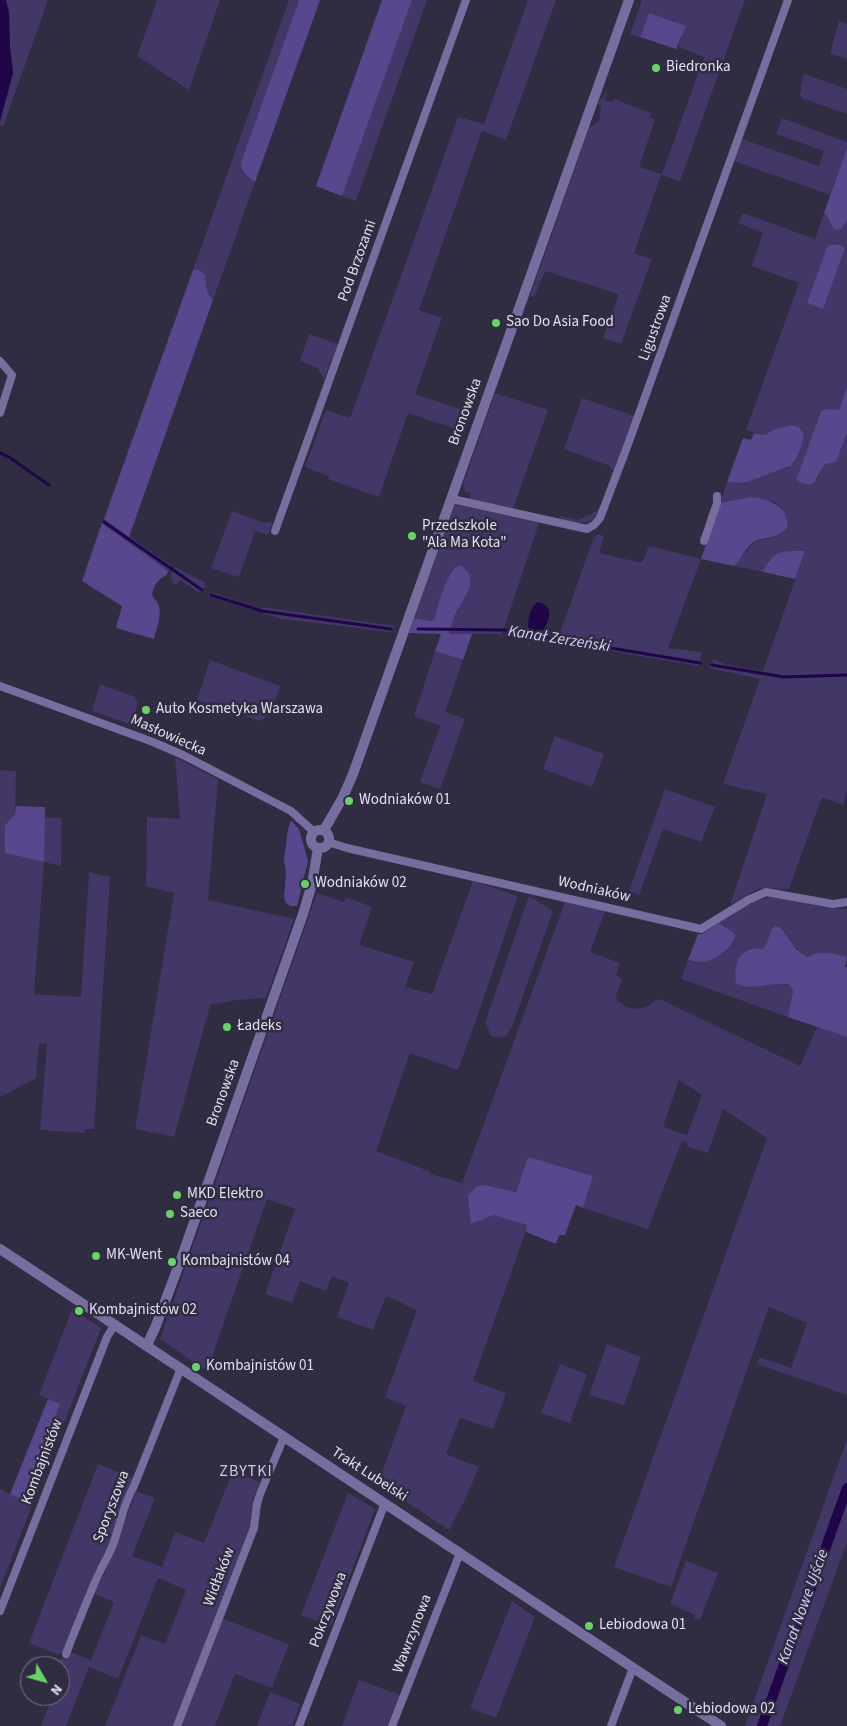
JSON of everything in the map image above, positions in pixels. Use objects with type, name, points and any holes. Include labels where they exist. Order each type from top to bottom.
[{"type":"street","name":"Pod Brzozami","points":[[275,531],[466,0]]},
{"type":"street","name":"Bronowska","points":[[147,1344],[156,1328],[180,1262],[306,906],[318,848],[311,841],[311,838],[319,831],[343,797],[353,774],[629,0]]},
{"type":"street","name":"Ligustrowa","points":[[452,499],[587,529],[600,518],[788,0]]},
{"type":"street","points":[[0,361],[12,375],[0,413]]},
{"type":"street","points":[[704,541],[717,503],[716,496]]},
{"type":"street","name":"Masłowiecka","points":[[0,686],[153,742],[175,752],[292,811],[319,831]]},
{"type":"street","points":[[318,848],[323,847],[328,842],[328,835],[319,831]]},
{"type":"street","name":"Wodniaków","points":[[328,842],[347,848],[701,929],[748,900],[766,892],[833,904],[847,902]]},
{"type":"street","name":"Trakt Lubelski","points":[[1,1253],[147,1344],[284,1437],[721,1726]]},
{"type":"street","name":"Kombajnistów","points":[[0,1611],[104,1345],[115,1324]]},
{"type":"street","name":"Sporyszowa","points":[[66,1654],[121,1524],[123,1510],[129,1494],[134,1486],[181,1368]]},
{"type":"street","name":"Widłaków","points":[[177,1726],[254,1528],[260,1494],[284,1437]]},
{"type":"street","name":"Pokrzywowa","points":[[299,1726],[385,1503]]},
{"type":"street","name":"Wawrzynowa","points":[[392,1726],[460,1553]]},
{"type":"street","points":[[611,1726],[633,1668]]},
{"type":"shaded area","points":[[0,0],[6,0],[9,13],[13,73],[0,121]]},
{"type":"shaded area","points":[[6,0],[48,0],[3,127],[0,125],[0,121],[13,73],[9,13]]},
{"type":"shaded area","points":[[157,0],[220,0],[189,90],[137,56]]},
{"type":"shaded area","points":[[289,0],[299,0],[241,162],[246,176],[255,182],[213,300],[206,285],[205,275],[193,270]]},
{"type":"shaded area","points":[[299,0],[320,0],[255,182],[244,172],[241,162]]},
{"type":"shaded area","points":[[382,0],[412,0],[342,196],[316,186]]},
{"type":"shaded area","points":[[412,0],[427,0],[356,201],[342,196]]},
{"type":"shaded area","points":[[528,0],[556,0],[506,140],[482,131],[419,310],[442,318],[415,394],[469,412],[463,429],[462,431],[408,413],[379,497],[328,479],[329,476],[305,467],[326,410],[350,418],[458,117],[484,124]]},
{"type":"shaded area","points":[[642,0],[745,0],[680,181],[661,175],[634,253],[652,259],[621,344],[603,338],[619,294],[545,271],[534,297],[530,296],[589,128],[599,121],[601,107],[598,104],[605,94],[607,93],[605,100],[612,102],[614,99],[651,113],[649,117],[655,120],[639,167],[662,174],[704,57],[678,47],[685,26],[649,13],[640,37],[630,34]]},
{"type":"shaded area","points":[[649,13],[686,26],[676,49],[640,37]]},
{"type":"shaded area","points":[[839,21],[847,24],[847,59],[830,53]]},
{"type":"shaded area","points":[[804,74],[847,89],[847,114],[801,98],[802,96],[799,95],[802,88],[800,87]]},
{"type":"shaded area","points":[[782,118],[847,142],[847,148],[830,195],[734,161],[742,139],[819,166],[824,151],[776,134]]},
{"type":"shaded area","points":[[847,148],[847,220],[841,229],[836,230],[824,213]]},
{"type":"shaded area","points":[[743,213],[815,239],[824,213],[841,229],[847,220],[847,387],[839,410],[821,411],[796,480],[818,479],[821,468],[825,464],[836,462],[847,433],[847,791],[843,805],[822,797],[789,889],[760,888],[730,905],[767,794],[723,784],[760,679],[709,668],[714,659],[726,665],[763,671],[805,552],[769,560],[763,572],[734,566],[751,545],[757,541],[780,535],[787,518],[781,507],[775,502],[750,497],[720,503],[727,482],[736,483],[787,468],[796,459],[804,439],[803,432],[792,425],[772,430],[763,435],[746,430],[799,283],[752,266],[763,233],[738,223]],"holes":[[[830,245],[840,245],[845,248],[823,309]]]},
{"type":"shaded area","points":[[830,245],[840,245],[845,248],[823,309],[807,303],[827,247]]},
{"type":"shaded area","points":[[193,270],[199,270],[205,275],[206,285],[213,300],[129,537],[104,519]]},
{"type":"shaded area","points":[[309,334],[338,344],[324,380],[318,368],[300,361]]},
{"type":"shaded area","points":[[847,387],[847,433],[836,462],[825,464],[812,483],[808,484],[796,480],[821,411],[826,409],[839,410]]},
{"type":"shaded area","points":[[495,393],[548,410],[513,509],[469,500],[471,493],[465,492],[463,484]]},
{"type":"shaded area","points":[[582,398],[635,416],[601,504],[613,471],[610,466],[564,449]]},
{"type":"shaded area","points":[[792,425],[800,428],[804,439],[796,459],[790,466],[744,483],[727,482],[743,438],[751,440],[754,433],[763,435],[772,430]]},
{"type":"shaded area","points":[[750,497],[770,501],[782,509],[787,520],[787,528],[778,535],[755,541],[746,549],[734,566],[701,559],[720,503]]},
{"type":"shaded area","points":[[455,504],[539,523],[502,634],[449,634],[452,622],[471,582],[466,568],[457,566],[442,592],[435,617],[431,621],[414,618]]},
{"type":"shaded area","points":[[599,505],[595,518],[590,521],[579,523],[559,518],[560,516],[578,520],[597,511]]},
{"type":"shaded area","points":[[232,511],[265,523],[273,521],[268,535],[255,531],[239,577],[211,568]]},
{"type":"shaded area","points":[[104,519],[172,566],[168,571],[102,523]]},
{"type":"shaded area","points":[[102,523],[168,571],[167,575],[161,578],[155,586],[152,595],[160,610],[154,639],[116,628],[122,606],[82,581]]},
{"type":"shaded area","points":[[598,534],[604,536],[599,553],[642,563],[649,546],[701,559],[668,648],[702,652],[699,666],[558,642],[593,539]]},
{"type":"shaded area","points":[[805,551],[795,579],[763,572],[771,559],[779,553]]},
{"type":"shaded area","points":[[461,565],[470,576],[471,582],[454,616],[449,634],[472,634],[463,660],[435,651],[441,634],[409,633],[414,618],[431,621],[435,618],[448,579],[456,567]]},
{"type":"shaded area","points":[[175,567],[206,583],[203,591],[198,592],[180,580],[177,585],[174,584],[170,577]]},
{"type":"shaded area","points":[[212,592],[262,609],[263,607],[394,626],[391,632],[282,619],[208,596]]},
{"type":"shaded area","points":[[538,602],[547,607],[549,615],[541,633],[535,634],[529,631],[528,623],[531,611]]},
{"type":"shaded area","points":[[435,651],[463,660],[445,712],[465,719],[440,789],[420,782],[440,726],[414,716]]},
{"type":"shaded area","points":[[210,660],[280,686],[273,706],[264,719],[260,721],[197,700]]},
{"type":"shaded area","points":[[100,684],[135,697],[135,700],[138,701],[132,725],[92,711]]},
{"type":"shaded area","points":[[555,736],[604,754],[592,787],[543,769]]},
{"type":"shaded area","points":[[175,757],[218,779],[208,900],[294,919],[266,998],[236,1000],[210,1005],[174,1137],[135,1129],[174,893],[146,886],[147,817],[180,819]]},
{"type":"shaded area","points":[[0,770],[16,771],[15,814],[5,825],[5,853],[43,862],[44,817],[62,818],[61,866],[44,862],[34,994],[81,997],[89,872],[110,877],[94,1129],[85,1129],[85,1133],[40,1130],[47,1044],[39,1043],[36,1078],[0,1097]]},
{"type":"shaded area","points":[[665,789],[715,807],[701,842],[663,829],[639,895],[629,891]]},
{"type":"shaded area","points":[[16,806],[45,807],[44,862],[5,853],[5,825],[15,814]]},
{"type":"shaded area","points":[[291,820],[299,829],[308,861],[297,906],[291,906],[286,903],[284,897],[286,874],[284,859]]},
{"type":"shaded area","points":[[473,881],[518,896],[458,1070],[410,1053],[376,1151],[431,1172],[430,1174],[462,1183],[565,902],[605,911],[590,952],[620,963],[616,975],[623,979],[616,999],[626,1006],[636,1009],[646,1006],[656,999],[664,1001],[800,1066],[817,1027],[847,1037],[847,1395],[757,1364],[759,1357],[791,1368],[807,1323],[769,1307],[671,1587],[614,1567],[767,1138],[723,1109],[708,1153],[688,1147],[685,1141],[681,1143],[648,1229],[583,1208],[593,1176],[528,1157],[516,1192],[485,1185],[493,1215],[528,1225],[473,1381],[506,1393],[493,1429],[460,1418],[446,1454],[479,1467],[465,1500],[449,1530],[378,1483],[406,1406],[385,1397],[417,1310],[386,1296],[373,1330],[337,1317],[349,1283],[332,1276],[326,1291],[300,1281],[292,1303],[265,1294],[295,1209],[267,1199],[207,1371],[160,1339],[317,893],[344,902],[346,897],[372,907],[359,945],[414,962],[405,987],[432,994]],"holes":[[[679,1080],[702,1095],[687,1135],[663,1127]]]},
{"type":"shaded area","points":[[529,896],[553,911],[512,1027],[504,1038],[491,1036],[485,1022]]},
{"type":"shaded area","points":[[773,897],[830,908],[847,909],[847,957],[822,952],[807,957],[771,930],[769,940],[763,949],[774,983],[790,985],[793,991],[788,1017],[681,979],[688,960],[697,962],[711,960],[730,947],[735,938],[734,933],[719,923],[751,903]]},
{"type":"shaded area","points":[[719,923],[734,933],[735,937],[730,946],[716,958],[705,962],[688,960],[698,934],[702,934]]},
{"type":"shaded area","points":[[774,926],[780,927],[796,949],[807,957],[822,952],[847,957],[845,967],[847,967],[847,1037],[788,1017],[793,991],[790,985],[776,984],[749,987],[736,983],[736,968],[740,957],[749,950],[755,948],[763,949]]},
{"type":"shaded area","points":[[528,1157],[593,1176],[583,1208],[576,1205],[565,1235],[559,1235],[556,1244],[526,1232],[527,1225],[493,1215],[471,1224],[468,1195],[477,1186],[485,1185],[516,1192]]},
{"type":"shaded area","points":[[72,1309],[101,1328],[0,1588],[0,1489],[22,1500],[59,1404],[39,1395]]},
{"type":"shaded area","points":[[607,1344],[641,1357],[624,1405],[589,1395]]},
{"type":"shaded area","points":[[560,1364],[587,1374],[570,1423],[541,1413]]},
{"type":"shaded area","points":[[48,1399],[60,1404],[22,1500],[10,1494]]},
{"type":"shaded area","points":[[847,1439],[847,1542],[780,1726],[745,1726]]},
{"type":"shaded area","points":[[98,1464],[134,1478],[124,1498],[118,1524],[64,1651],[58,1655],[29,1643]]},
{"type":"shaded area","points":[[233,1471],[260,1482],[253,1499],[253,1520],[173,1726],[105,1726],[141,1635],[165,1644],[186,1590],[158,1578],[118,1679],[89,1667],[66,1726],[41,1726],[49,1706],[70,1706],[70,1656],[68,1656],[70,1652],[91,1660],[114,1602],[93,1593],[105,1573],[136,1491],[155,1498],[132,1556],[162,1567],[175,1532],[204,1543]]},
{"type":"shaded area","points":[[348,1493],[375,1509],[331,1626],[301,1615]]},
{"type":"shaded area","points":[[686,1561],[718,1573],[700,1620],[694,1618],[695,1615],[670,1604]]},
{"type":"shaded area","points":[[512,1601],[535,1617],[496,1718],[470,1708]]},
{"type":"shaded area","points":[[221,1618],[289,1644],[272,1688],[235,1674],[215,1726],[179,1726]]},
{"type":"shaded area","points":[[359,1680],[400,1695],[387,1726],[342,1726]]},
{"type":"shaded area","points":[[270,1692],[300,1704],[292,1726],[257,1726]]},
{"type":"waterway","name":"Kanał Zerzeński","points":[[0,453],[9,457],[49,485]]},
{"type":"waterway","name":"Kanał Zerzeński","points":[[104,522],[202,590]]},
{"type":"waterway","name":"Kanał Zerzeński","points":[[211,595],[262,611],[391,629]]},
{"type":"waterway","name":"Kanał Zerzeński","points":[[418,629],[504,630],[700,663]]},
{"type":"waterway","name":"Kanał Zerzeński","points":[[712,665],[784,677],[847,675]]},
{"type":"waterway","name":"Kanał Nowe Ujście","points":[[762,1726],[847,1488]]},
{"type":"place","name":"Biedronka","points":[[656,68]]},
{"type":"place","name":"Sao Do Asia Food","points":[[496,323]]},
{"type":"place","name":"Przedszkole \"Ala Ma Kota\"","points":[[412,536]]},
{"type":"place","name":"Auto Kosmetyka Warszawa","points":[[146,710]]},
{"type":"place","name":"Wodniaków 01","points":[[349,801]]},
{"type":"place","name":"Wodniaków 02","points":[[305,884]]},
{"type":"place","name":"Ładeks","points":[[227,1027]]},
{"type":"place","name":"MKD Elektro","points":[[177,1195]]},
{"type":"place","name":"Saeco","points":[[170,1214]]},
{"type":"place","name":"MK-Went","points":[[96,1256]]},
{"type":"place","name":"Kombajnistów 04","points":[[172,1262]]},
{"type":"place","name":"Kombajnistów 02","points":[[79,1311]]},
{"type":"place","name":"Kombajnistów 01","points":[[196,1367]]},
{"type":"place","name":"Lebiodowa 01","points":[[589,1626]]},
{"type":"place","name":"Lebiodowa 02","points":[[678,1710]]},
{"type":"district","name":"ZBYTKI","points":[[246,1472]]}]
